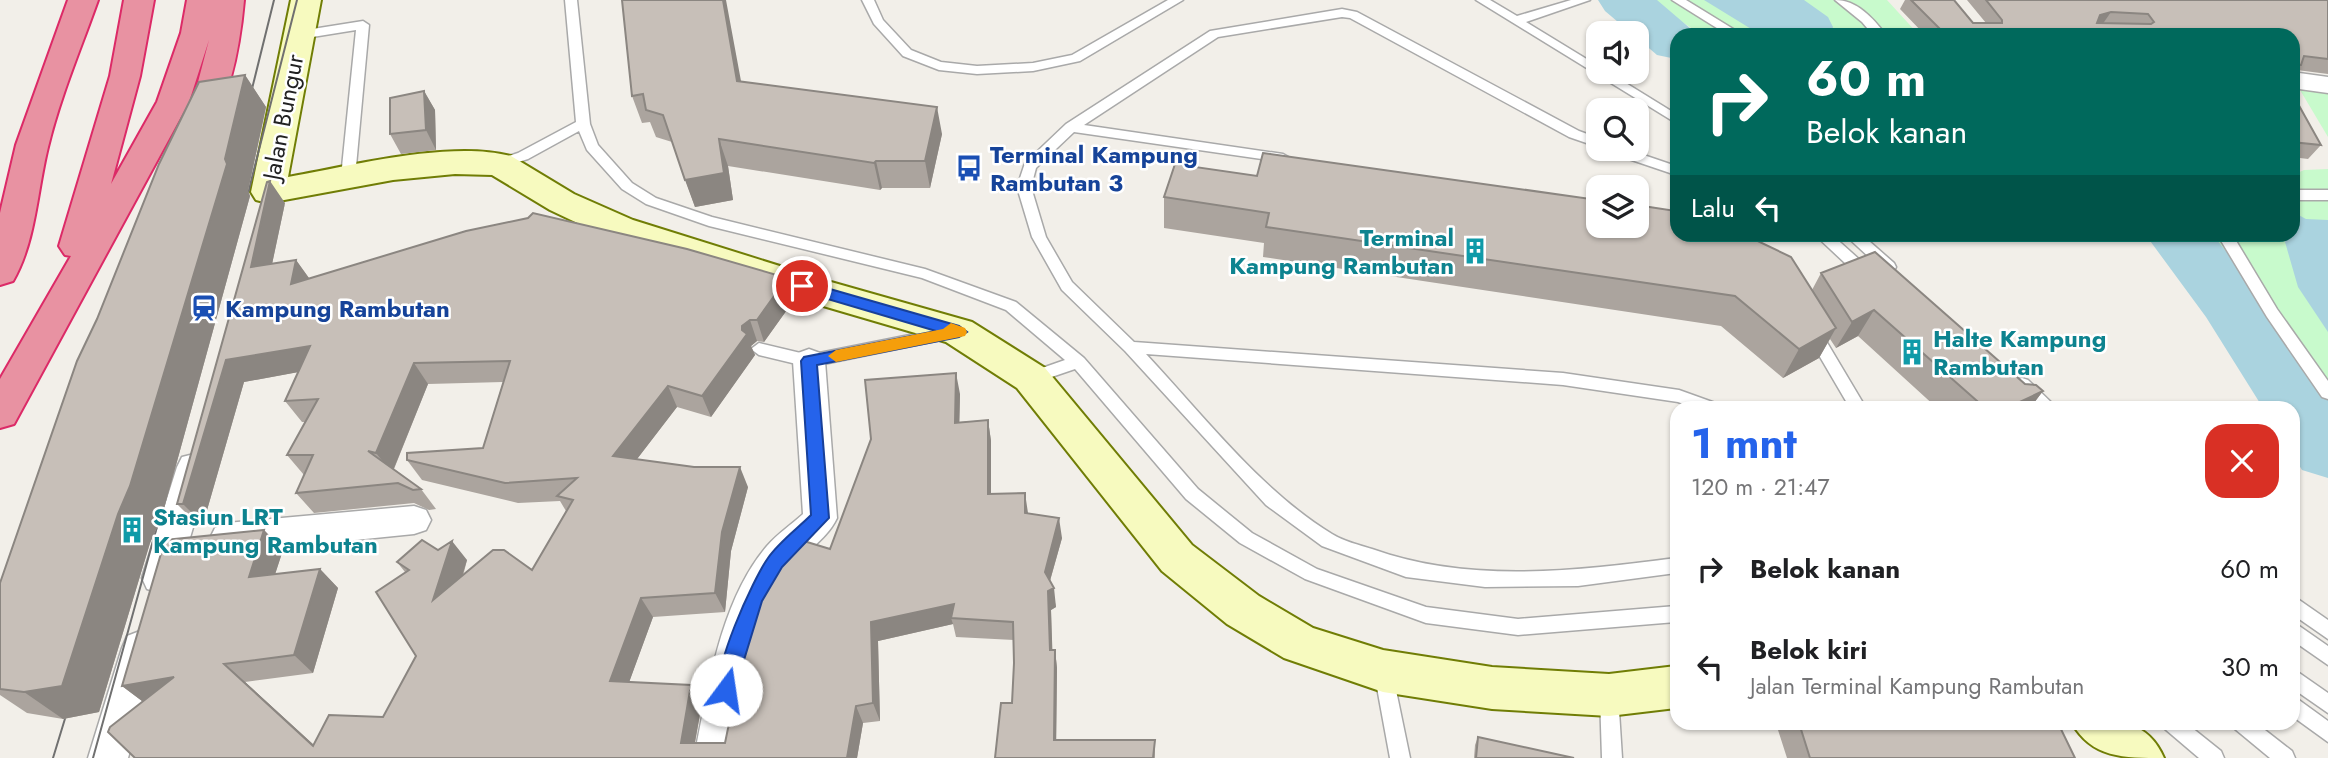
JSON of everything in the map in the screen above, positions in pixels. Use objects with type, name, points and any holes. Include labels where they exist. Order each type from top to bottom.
[{"type":"highway","points":[[0,272],[11,241],[32,145],[83,0]]},
{"type":"highway","points":[[58,312],[125,76],[139,0]]},
{"type":"highway","points":[[0,413],[173,102],[196,33],[202,0]]},
{"type":"highway","points":[[180,161],[207,104],[227,30],[229,0]]},
{"type":"street","name":"Jalan Bungur","points":[[306,0],[265,205],[348,177]]},
{"type":"street","points":[[2300,81],[2328,85]]},
{"type":"street","points":[[348,177],[426,166],[499,164],[562,202],[702,263],[959,332],[1031,378],[1177,558],[1243,610],[1300,644],[1383,671],[1492,688],[1609,695],[1670,688]]},
{"type":"street","points":[[714,758],[729,674],[754,599],[776,562],[820,518],[809,361]]},
{"type":"street","points":[[108,758],[202,439]]},
{"type":"street","points":[[170,544],[414,520]]},
{"type":"street","points":[[2105,730],[2140,758]]},
{"type":"lane","points":[[571,0],[583,124],[592,147],[627,186],[651,201],[709,221],[925,274],[1011,306],[1078,362],[1192,494],[1246,538],[1311,575],[1426,615],[1518,627],[1670,614]]},
{"type":"lane","points":[[868,0],[878,21],[907,53],[939,66],[977,70],[1033,66],[1076,58],[1177,0]]},
{"type":"lane","points":[[1482,0],[1670,115]]},
{"type":"lane","points":[[1515,20],[1584,0]]},
{"type":"lane","points":[[1678,0],[1725,28]]},
{"type":"lane","points":[[1841,0],[1874,28]]},
{"type":"lane","points":[[1586,138],[1348,13],[1218,32],[1071,127],[1030,166],[1024,187],[1038,237],[1067,286],[1130,347],[1272,500],[1328,541],[1406,569],[1485,579],[1578,578],[1670,567]]},
{"type":"lane","points":[[300,36],[363,24],[348,177]]},
{"type":"lane","points":[[499,164],[523,156],[583,124]]},
{"type":"lane","points":[[1071,127],[1301,160]]},
{"type":"lane","points":[[1647,161],[1670,169]]},
{"type":"lane","points":[[2300,195],[2328,195]]},
{"type":"lane","points":[[1830,242],[1878,285]]},
{"type":"lane","points":[[1861,242],[1899,275]]},
{"type":"lane","points":[[2229,242],[2272,313],[2328,393]]},
{"type":"lane","points":[[1804,314],[1854,401]]},
{"type":"lane","points":[[759,349],[809,361],[959,332]]},
{"type":"lane","points":[[1130,347],[1563,379],[1679,396],[1693,401]]},
{"type":"lane","points":[[1031,378],[1078,362]]},
{"type":"lane","points":[[2008,372],[2041,401]]},
{"type":"lane","points":[[2300,609],[2328,631]]},
{"type":"lane","points":[[2300,635],[2328,657]]},
{"type":"lane","points":[[1383,671],[1400,758]]},
{"type":"lane","points":[[2300,682],[2328,704]]},
{"type":"lane","points":[[1609,695],[1612,758]]},
{"type":"lane","points":[[2300,710],[2328,733]]},
{"type":"lane","points":[[2180,730],[2214,758]]},
{"type":"lane","points":[[2251,730],[2286,758]]},
{"type":"green space","points":[[1649,0],[1887,0],[1913,28],[1691,28]]},
{"type":"green space","points":[[2300,90],[2328,92],[2328,137]]},
{"type":"green space","points":[[2328,169],[2328,426],[2228,271],[2202,242],[2300,242],[2300,172]]},
{"type":"water","points":[[1704,0],[1804,0],[1828,17],[1833,27],[1833,28],[1750,28]]},
{"type":"water","points":[[2300,216],[2306,219],[2328,220],[2328,332],[2298,287],[2285,242],[2300,242]]},
{"type":"building","points":[[622,0],[723,0],[737,81],[937,107],[925,161],[874,163],[719,139],[724,173],[685,180],[663,115],[646,110],[643,94],[632,96]]},
{"type":"building","points":[[1911,0],[1954,0],[1973,23],[2002,23],[1986,0],[2328,0],[2328,59],[2304,56],[2301,65],[2300,28],[1939,28]],"holes":[[[2111,12],[2148,14],[2154,22],[2151,24],[2097,23],[2100,15]]]},
{"type":"building","points":[[245,75],[225,159],[227,164],[130,486],[118,514],[62,686],[24,692],[0,689],[0,583],[77,361],[97,319],[159,164],[199,82]]},
{"type":"building","points":[[424,91],[426,130],[390,134],[390,98]]},
{"type":"building","points":[[2300,107],[2321,145],[2300,143]]},
{"type":"building","points":[[1263,153],[1586,198],[1586,238],[1649,238],[1649,207],[1670,210],[1670,242],[1760,242],[1791,257],[1836,328],[1799,349],[1735,296],[1266,227],[1269,213],[1164,197],[1175,164],[1257,176]]},
{"type":"building","points":[[270,181],[251,267],[296,260],[291,284],[466,231],[528,218],[533,213],[687,249],[787,278],[757,320],[750,320],[742,326],[742,330],[747,334],[702,396],[668,386],[613,456],[694,467],[740,467],[722,532],[715,593],[641,598],[610,681],[691,685],[681,743],[725,743],[750,622],[776,564],[797,539],[830,549],[871,439],[865,380],[956,373],[955,423],[988,420],[988,494],[1025,493],[1025,513],[1059,518],[1045,572],[1054,588],[1048,591],[1050,650],[1055,650],[1054,740],[1155,740],[1153,758],[995,758],[1001,703],[1012,703],[1013,622],[951,618],[954,604],[871,622],[873,703],[856,706],[847,758],[135,758],[108,732],[110,727],[174,677],[122,686],[165,540],[264,530],[249,577],[320,569],[294,655],[224,664],[313,746],[329,715],[383,717],[416,656],[376,592],[409,570],[397,562],[422,540],[438,550],[452,541],[433,600],[493,550],[504,550],[532,570],[573,500],[557,496],[577,478],[505,483],[407,460],[407,453],[483,448],[510,361],[414,363],[376,453],[368,451],[421,489],[413,490],[398,483],[296,493],[313,455],[287,455],[318,399],[285,401],[310,346],[226,360],[183,504],[177,504],[267,182]]},
{"type":"building","points":[[1875,252],[2025,384],[2036,385],[2043,391],[2022,401],[1977,401],[1874,310],[1852,322],[1821,273]]},
{"type":"building","points":[[1801,730],[2061,730],[2075,758],[1810,758]]},
{"type":"building","points":[[1478,737],[1574,758],[1476,758]]},
{"type":"waterway","points":[[1624,0],[1670,38]]},
{"type":"waterway","points":[[2182,242],[2229,300],[2296,401]]},
{"type":"waterway","points":[[2300,407],[2328,449]]},
{"type":"tram line","points":[[248,105],[274,0]]},
{"type":"tram line","points":[[246,201],[297,0]]},
{"type":"tram line","points":[[93,758],[161,512]]},
{"type":"tram line","points":[[53,758],[71,699]]},
{"type":"slow traffic","points":[[836,356],[959,332],[951,329]]},
{"type":"place","name":"Terminal Kampung Rambutan 3","points":[[969,168]]},
{"type":"place","name":"Terminal Kampung Rambutan","points":[[1475,251]]},
{"type":"place","name":"Kampung Rambutan","points":[[204,308]]},
{"type":"place","name":"Halte Kampung Rambutan","points":[[1912,352]]},
{"type":"place","name":"Stasiun LRT Kampung Rambutan","points":[[132,530]]},
{"type":"route","points":[[726,690],[754,599],[776,562],[820,518],[809,361],[959,332],[802,286]]}]
